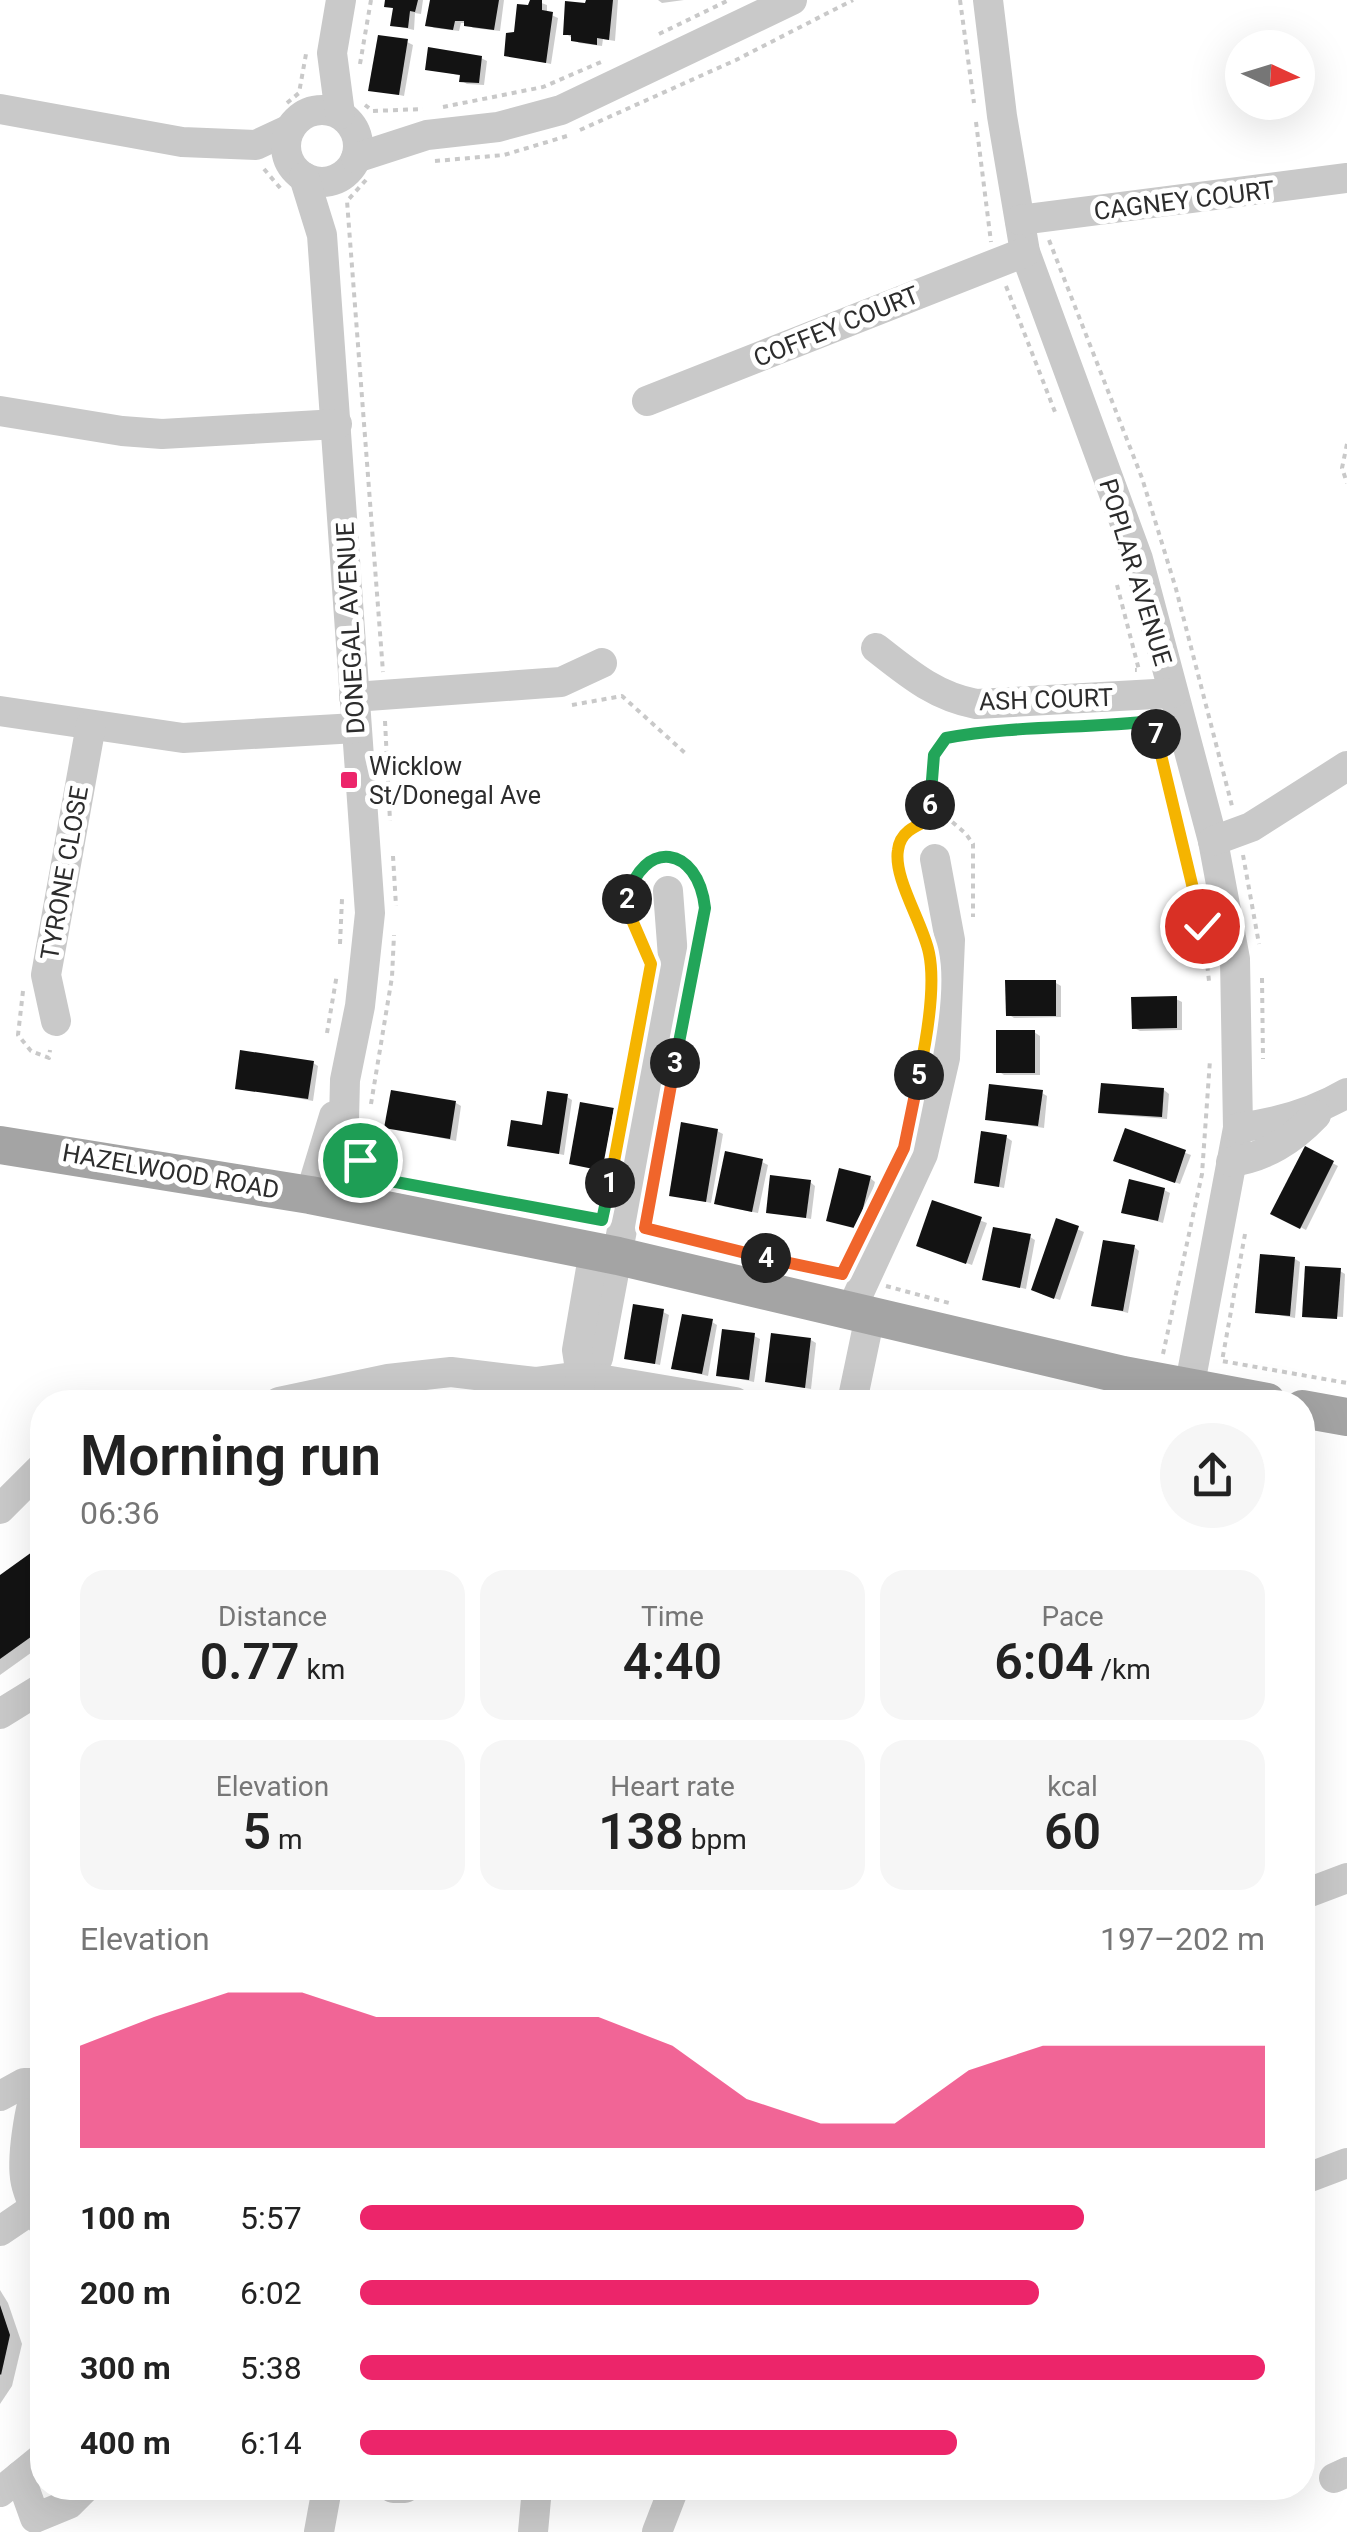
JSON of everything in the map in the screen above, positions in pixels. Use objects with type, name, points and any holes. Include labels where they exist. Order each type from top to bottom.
[{"type":"main road","name":"HAZELWOOD ROAD","points":[[0,1145],[326,1198],[868,1301]]},
{"type":"main road","points":[[868,1301],[1130,1376],[1196,1390]]},
{"type":"main road","points":[[1315,1411],[1347,1417]]},
{"type":"street","points":[[296,174],[286,140],[295,115],[333,52],[341,0]]},
{"type":"street","points":[[295,115],[330,110],[350,112],[385,132],[427,135],[498,127],[562,110],[792,0]]},
{"type":"street","name":"POPLAR AVENUE","points":[[988,0],[1020,220],[1038,249],[1138,559],[1214,841],[1235,959],[1238,1128],[1190,1389]]},
{"type":"street","points":[[0,109],[182,142],[296,174],[343,175],[356,158],[358,146],[333,52]]},
{"type":"street","points":[[356,158],[427,135]]},
{"type":"street","name":"DONEGAL AVENUE","points":[[296,174],[322,235],[370,913],[360,1006],[326,1198]]},
{"type":"street","name":"CAGNEY COURT","points":[[1020,220],[1347,178]]},
{"type":"street","name":"COFFEY COURT","points":[[647,400],[1038,249]]},
{"type":"street","points":[[0,410],[162,434],[337,424]]},
{"type":"street","name":"ASH COURT","points":[[876,648],[934,691],[976,704],[1173,693]]},
{"type":"street","points":[[354,697],[561,682],[602,662]]},
{"type":"street","points":[[0,710],[210,738],[356,728]]},
{"type":"street","name":"TYRONE CLOSE","points":[[56,1021],[46,976],[90,725]]},
{"type":"street","points":[[1214,841],[1250,827],[1347,766]]},
{"type":"street","points":[[854,1390],[868,1301],[923,1154],[944,1058],[950,940],[935,859]]},
{"type":"street","points":[[334,1390],[388,1378],[451,1372],[579,1389],[577,1350],[606,1254],[673,957],[668,890]]},
{"type":"street","points":[[1238,1128],[1268,1124],[1336,1099]]},
{"type":"street","points":[[1231,1162],[1256,1159],[1277,1147],[1336,1099]]},
{"type":"street","points":[[868,1301],[872,1390]]},
{"type":"street","points":[[0,1509],[30,1479]]},
{"type":"street","points":[[0,1714],[30,1695]]},
{"type":"street","points":[[1315,1890],[1347,1878]]},
{"type":"street","points":[[0,2096],[30,2082]]},
{"type":"street","points":[[30,2120],[25,2177],[30,2192]]},
{"type":"street","points":[[1315,2175],[1347,2163]]},
{"type":"street","points":[[0,2231],[30,2218]]},
{"type":"street","points":[[21,2476],[34,2525],[73,2500]]},
{"type":"street","points":[[319,2532],[325,2500]]},
{"type":"street","points":[[533,2532],[536,2500]]},
{"type":"street","points":[[656,2532],[660,2500]]},
{"type":"street","points":[[656,2532],[669,2500]]},
{"type":"path","points":[[295,115],[299,93],[371,0]]},
{"type":"path","points":[[648,39],[729,0]]},
{"type":"path","points":[[350,112],[428,109],[496,98],[542,87],[612,56]]},
{"type":"path","points":[[296,174],[383,677]]},
{"type":"path","points":[[1038,249],[1142,478],[1176,589],[1234,813]]},
{"type":"path","points":[[1004,281],[1059,420]]},
{"type":"path","points":[[1347,444],[1342,468],[1347,483]]},
{"type":"path","points":[[1113,569],[1139,670],[1122,672]]},
{"type":"path","points":[[573,705],[622,696],[685,753]]},
{"type":"path","points":[[384,714],[390,824]]},
{"type":"path","points":[[929,820],[934,755],[946,738],[986,730],[1100,727],[1153,721],[1202,926],[1210,990]]},
{"type":"path","points":[[925,939],[902,879],[898,850],[908,830],[929,820],[948,819],[973,844],[973,924]]},
{"type":"path","points":[[371,1103],[392,977],[396,898],[392,842]]},
{"type":"path","points":[[651,964],[626,897],[642,865],[658,858],[677,858],[693,868],[702,886],[705,908],[696,954]]},
{"type":"path","points":[[340,954],[343,895]]},
{"type":"path","points":[[326,1044],[337,974]]},
{"type":"path","points":[[1130,1376],[1165,1354],[1202,1174],[1212,1045]]},
{"type":"path","points":[[452,1192],[602,1220],[604,1212]]},
{"type":"path","points":[[645,1228],[868,1301],[952,1304]]},
{"type":"path","points":[[1246,1231],[1222,1361],[1347,1383]]},
{"type":"building","points":[[385,0],[418,0],[415,12],[410,11],[408,28],[390,26],[393,8],[384,7]]},
{"type":"building","points":[[430,0],[499,0],[494,30],[464,26],[464,21],[455,21],[453,30],[425,26]]},
{"type":"building","points":[[530,0],[542,0],[542,10],[553,12],[546,63],[504,56],[506,33],[514,32],[517,4],[528,5]]},
{"type":"building","points":[[613,0],[609,40],[597,38],[597,45],[571,41],[571,35],[563,35],[565,1]]},
{"type":"building","points":[[378,35],[408,39],[399,95],[368,91]]},
{"type":"building","points":[[428,47],[482,56],[479,83],[459,82],[460,75],[425,70]]},
{"type":"building","points":[[1005,980],[1056,980],[1056,1016],[1006,1016]]},
{"type":"building","points":[[1177,996],[1177,1028],[1132,1029],[1131,997]]},
{"type":"building","points":[[996,1030],[1035,1030],[1035,1073],[996,1073]]},
{"type":"building","points":[[240,1050],[314,1061],[308,1099],[235,1089]]},
{"type":"building","points":[[1101,1083],[1164,1088],[1162,1117],[1098,1113]]},
{"type":"building","points":[[989,1084],[1043,1090],[1038,1126],[985,1120]]},
{"type":"building","points":[[391,1090],[456,1101],[450,1139],[384,1128]]},
{"type":"building","points":[[547,1091],[568,1094],[559,1154],[507,1146],[511,1120],[542,1125]]},
{"type":"building","points":[[580,1102],[614,1108],[603,1171],[569,1164]]},
{"type":"building","points":[[681,1122],[718,1129],[706,1202],[669,1196]]},
{"type":"building","points":[[1125,1128],[1186,1150],[1175,1183],[1113,1161]]},
{"type":"building","points":[[981,1131],[1007,1135],[999,1187],[974,1183]]},
{"type":"building","points":[[1305,1146],[1334,1161],[1300,1229],[1270,1214]]},
{"type":"building","points":[[725,1151],[763,1159],[752,1212],[714,1204]]},
{"type":"building","points":[[839,1168],[871,1176],[858,1229],[826,1221]]},
{"type":"building","points":[[770,1175],[811,1180],[806,1218],[766,1213]]},
{"type":"building","points":[[1129,1179],[1165,1188],[1158,1221],[1121,1213]]},
{"type":"building","points":[[932,1200],[982,1217],[966,1264],[916,1246]]},
{"type":"building","points":[[1056,1218],[1079,1226],[1054,1299],[1031,1290]]},
{"type":"building","points":[[993,1227],[1031,1234],[1020,1288],[982,1280]]},
{"type":"building","points":[[1103,1240],[1135,1245],[1123,1311],[1091,1306]]},
{"type":"building","points":[[1260,1254],[1295,1257],[1290,1316],[1255,1313]]},
{"type":"building","points":[[1305,1266],[1341,1268],[1337,1319],[1302,1317]]},
{"type":"building","points":[[633,1304],[664,1309],[655,1364],[624,1359]]},
{"type":"building","points":[[682,1314],[713,1319],[702,1374],[671,1369]]},
{"type":"building","points":[[722,1329],[755,1333],[749,1380],[716,1376]]},
{"type":"building","points":[[771,1333],[811,1338],[805,1388],[765,1382]]},
{"type":"building","points":[[30,1553],[30,1638],[0,1659],[0,1575]]},
{"type":"building","points":[[0,2305],[10,2335],[1,2375],[0,2374]]},
{"type":"place","name":"Wicklow St/Donegal Ave","points":[[349,780]]},
{"type":"route","points":[[360,1160],[374,1178],[602,1220],[651,964],[626,897],[642,865],[658,858],[677,858],[693,868],[702,886],[705,908],[645,1228],[842,1274],[904,1148],[921,1066],[930,955],[902,879],[898,850],[908,830],[929,820],[934,755],[946,738],[986,730],[1100,727],[1153,721],[1202,926]]}]
